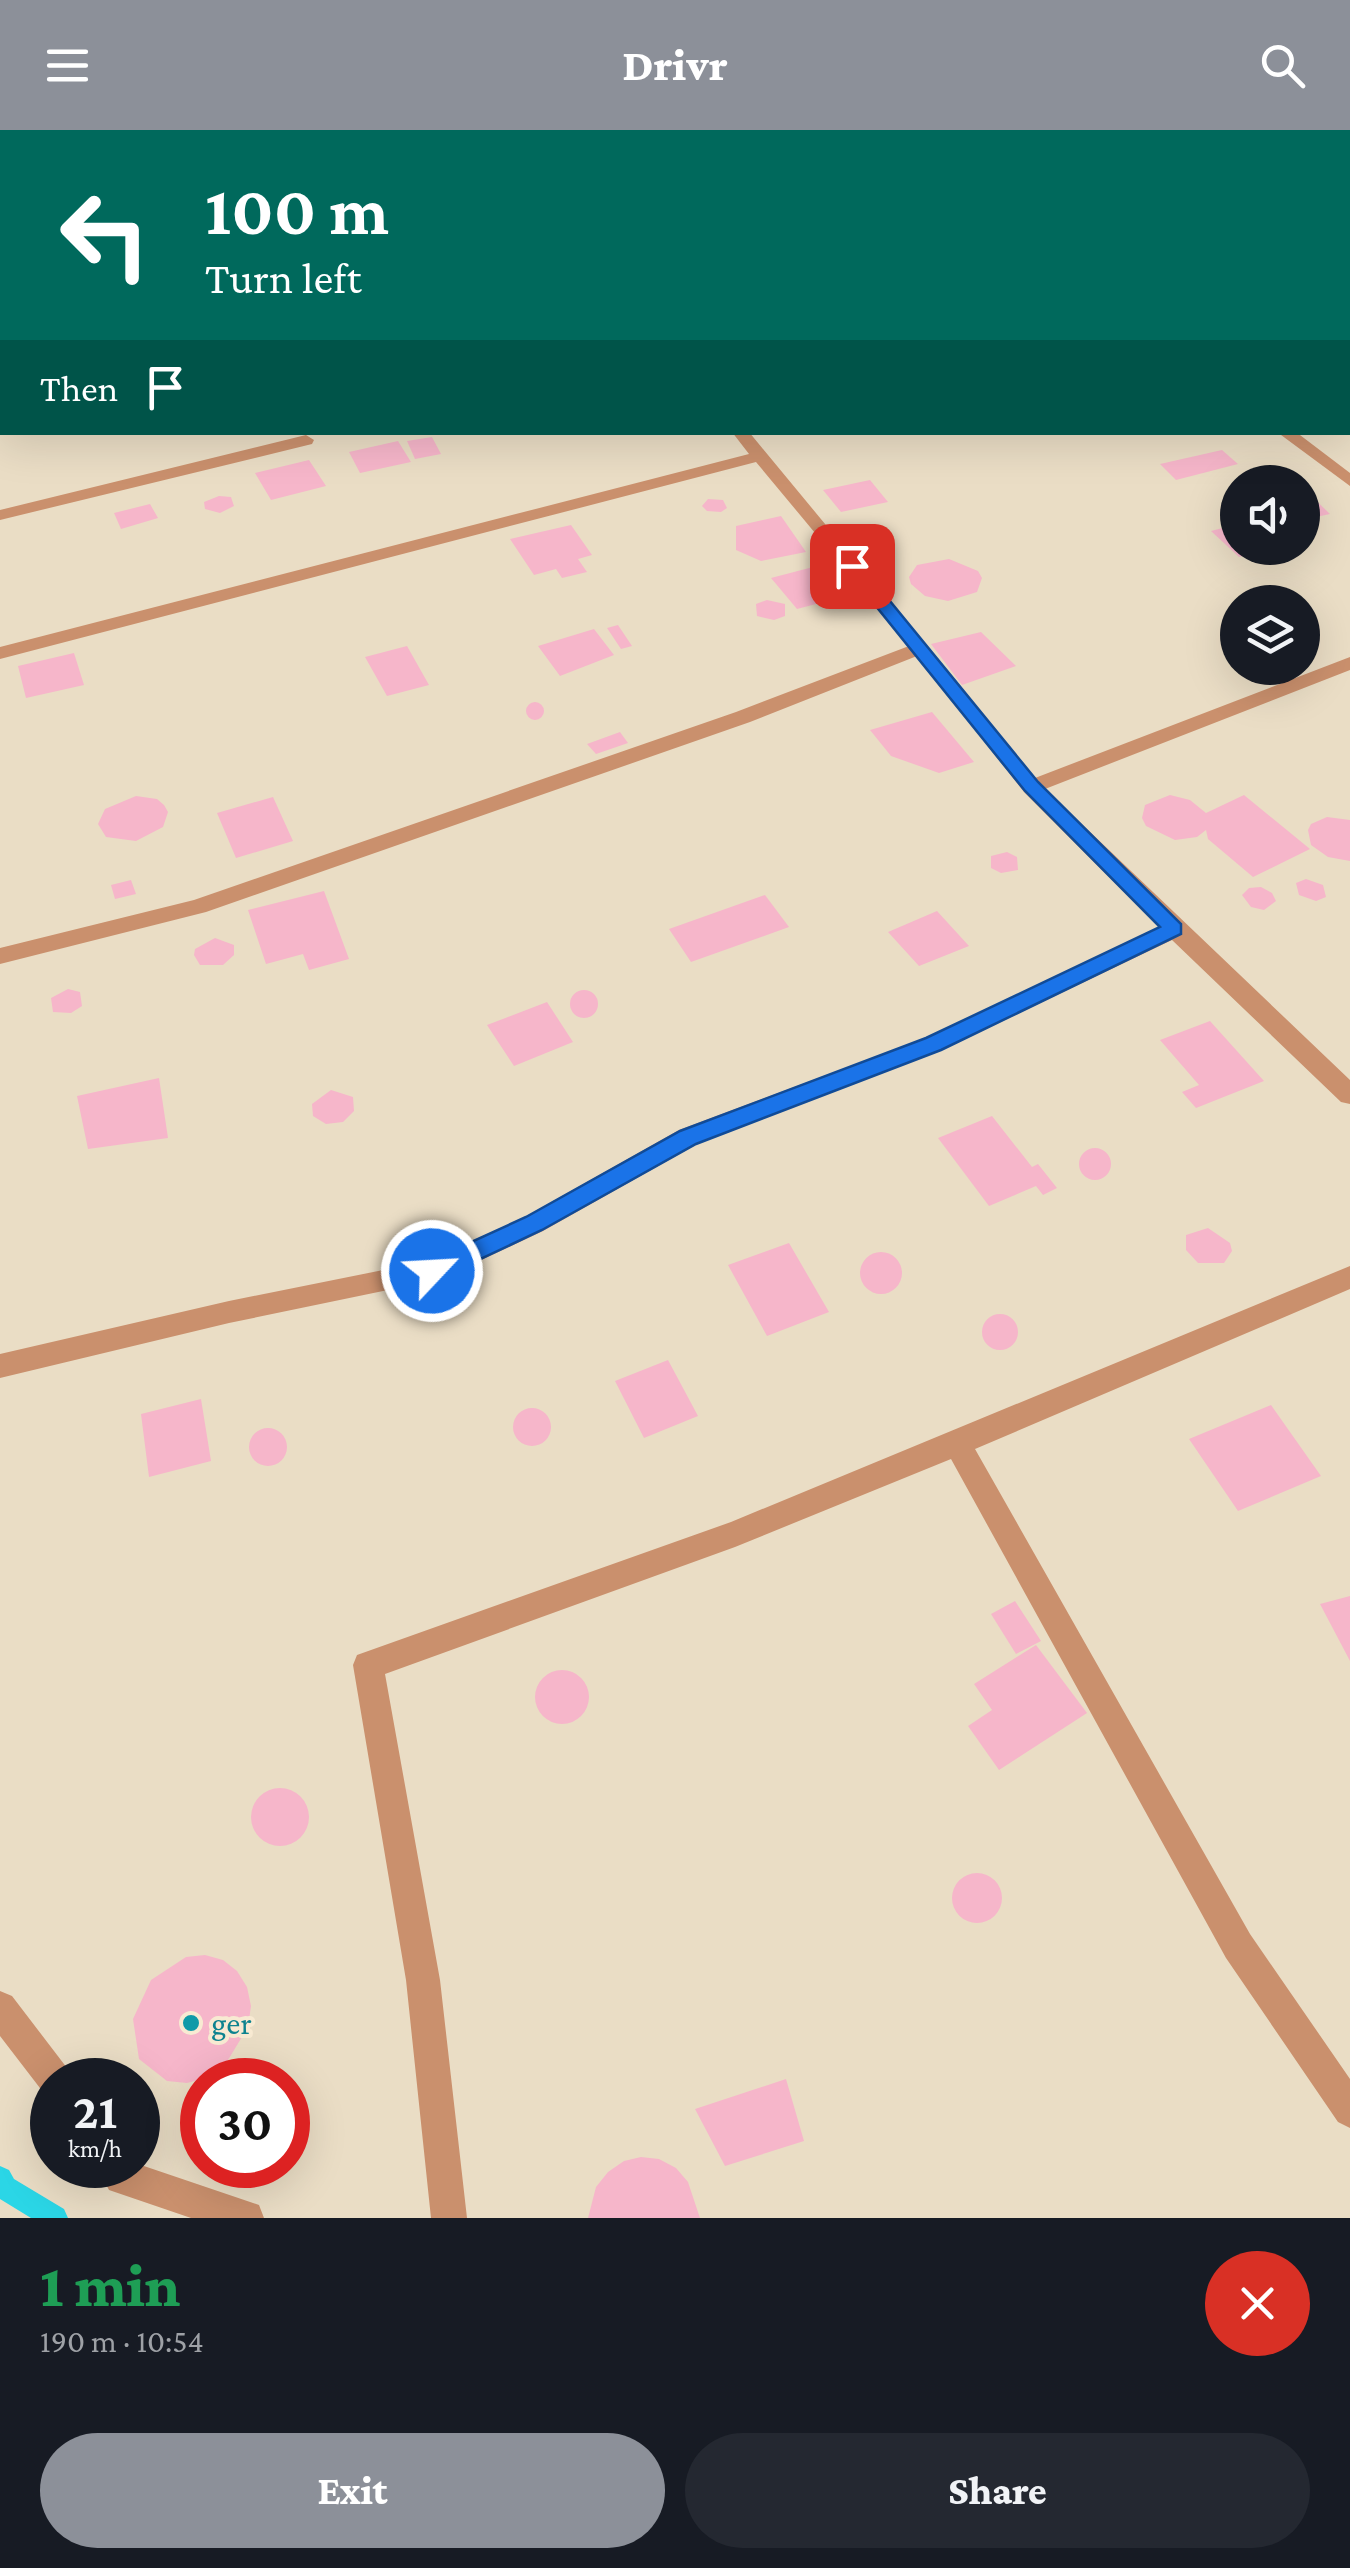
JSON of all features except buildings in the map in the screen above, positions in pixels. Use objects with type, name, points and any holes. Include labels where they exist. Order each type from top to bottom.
[{"type":"street","points":[[742,435],[1031,786],[1174,929],[1350,1095]]},
{"type":"street","points":[[1288,435],[1350,481]]},
{"type":"street","points":[[0,514],[306,440]]},
{"type":"street","points":[[0,653],[760,456]]},
{"type":"street","points":[[0,956],[198,907],[743,718],[921,648]]},
{"type":"street","points":[[1031,786],[1350,663]]},
{"type":"street","points":[[0,1366],[229,1312],[432,1271],[534,1224],[688,1138],[934,1044],[1174,929]]},
{"type":"street","points":[[449,2218],[423,1980],[368,1665],[735,1534],[1350,1277]]},
{"type":"street","points":[[956,1444],[1238,1946],[1350,2110]]},
{"type":"street","points":[[0,2008],[38,2058]]},
{"type":"street","points":[[155,2188],[246,2218]]},
{"type":"waterway","points":[[0,2179],[5,2188],[55,2218]]},
{"type":"place","name":"ger","points":[[191,2023]]},
{"type":"route","points":[[432,1271],[534,1224],[688,1138],[934,1044],[1174,929],[1031,786],[852,566]]}]
